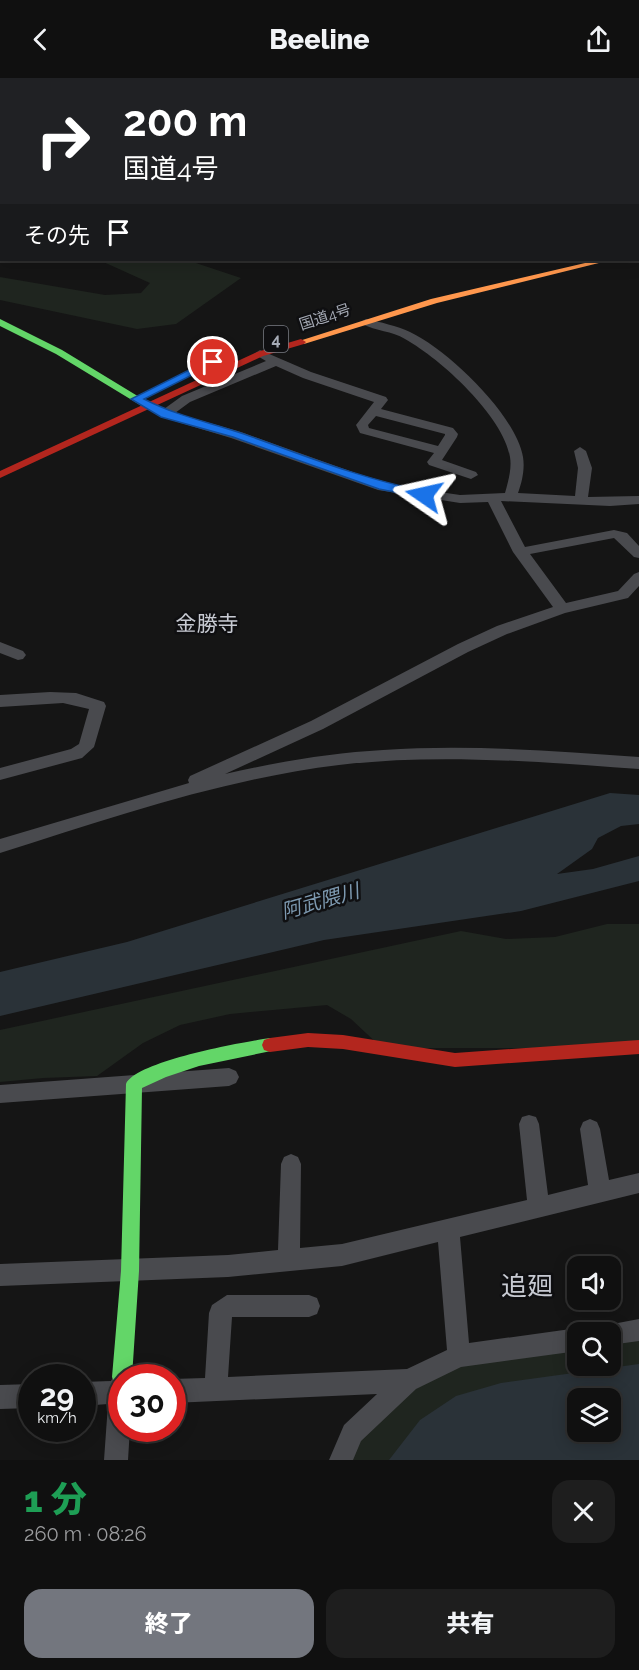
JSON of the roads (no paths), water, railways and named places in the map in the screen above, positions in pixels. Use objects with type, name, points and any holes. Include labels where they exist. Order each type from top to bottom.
[{"type":"main road","name":"国道4号","points":[[0,475],[232,353],[417,296],[563,261]]},
{"type":"main road","name":"国道4号","points":[[0,461],[260,354],[434,301],[603,261]]},
{"type":"main road","points":[[0,322],[59,352],[142,402]]},
{"type":"main road","points":[[123,1364],[130,1271],[134,1084],[150,1074],[250,1048],[308,1040],[343,1042],[455,1060],[639,1047]]},
{"type":"street","points":[[366,322],[408,335],[444,358],[492,412],[515,449],[517,467],[510,497]]},
{"type":"street","points":[[260,354],[274,362],[382,400],[362,425],[364,430],[440,451]]},
{"type":"street","points":[[165,414],[186,399],[274,362]]},
{"type":"street","points":[[142,402],[165,414],[236,435],[383,487],[460,499],[510,497],[581,501],[639,500]]},
{"type":"street","points":[[373,411],[449,431],[452,434],[451,437],[433,460],[437,465],[471,475]]},
{"type":"street","points":[[580,452],[585,468],[581,501]]},
{"type":"street","points":[[494,499],[505,528],[562,609]]},
{"type":"street","points":[[520,552],[614,534],[622,536],[639,554]]},
{"type":"street","points":[[172,793],[178,788],[317,725],[463,648],[562,609],[623,595],[639,577]]},
{"type":"street","points":[[0,647],[18,655]]},
{"type":"street","points":[[0,701],[71,699],[88,701],[98,706],[86,747],[76,754],[0,774]]},
{"type":"street","points":[[0,846],[172,793],[299,765],[401,756],[511,756],[639,763]]},
{"type":"street","points":[[0,1094],[229,1077]]},
{"type":"street","points":[[529,1124],[538,1207]]},
{"type":"street","points":[[590,1130],[600,1193]]},
{"type":"street","points":[[289,1260],[291,1164]]},
{"type":"street","points":[[0,1275],[228,1266],[342,1255],[639,1183]]},
{"type":"street","points":[[448,1229],[459,1356]]},
{"type":"street","points":[[216,1389],[220,1313],[227,1306],[309,1306]]},
{"type":"street","points":[[621,1332],[639,1330]]},
{"type":"street","points":[[341,1460],[352,1433],[379,1405],[408,1382],[459,1356],[567,1341]]},
{"type":"street","points":[[186,1390],[408,1382]]},
{"type":"street","points":[[0,1397],[18,1396]]},
{"type":"street","points":[[116,1460],[117,1442]]},
{"type":"water","name":"阿武隈川","points":[[610,793],[639,795],[639,824],[621,826],[598,838],[592,849],[557,874],[593,869],[639,856],[639,881],[521,911],[324,940],[0,1016],[0,972],[127,942]]},
{"type":"water","points":[[639,1364],[639,1460],[389,1460],[420,1420],[456,1396],[501,1383],[567,1374],[567,1376],[621,1376],[621,1366]]},
{"type":"district","name":"金勝寺","points":[[207,623]]},
{"type":"district","name":"追廻","points":[[527,1286]]}]
